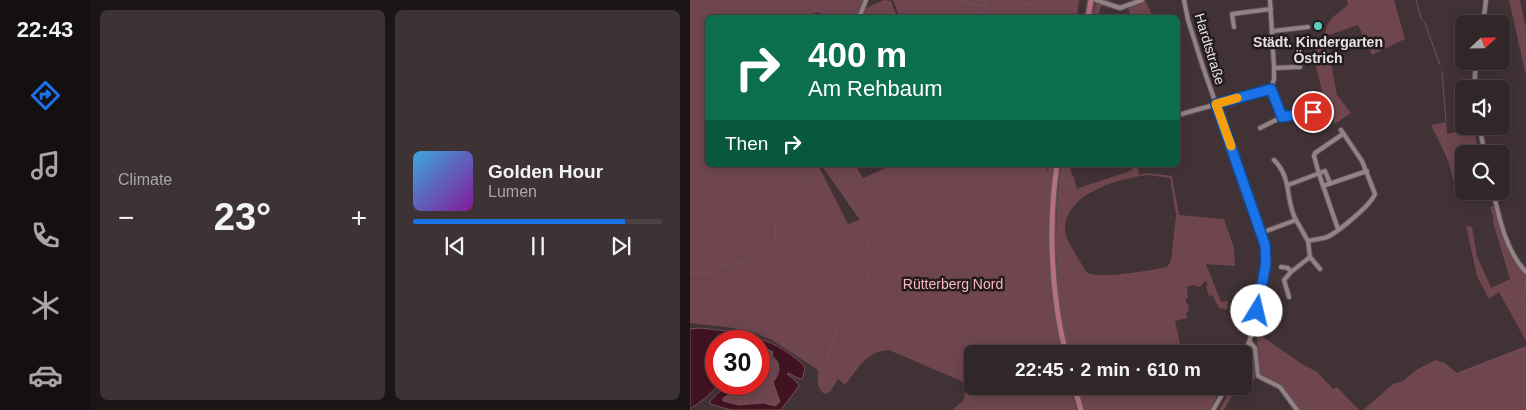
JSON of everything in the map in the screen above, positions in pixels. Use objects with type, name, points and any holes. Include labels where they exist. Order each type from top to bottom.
[{"type":"main road","points":[[1089,15],[1092,0]]},
{"type":"main road","points":[[1057,167],[1052,218],[1053,267],[1064,345]]},
{"type":"main road","points":[[1077,395],[1081,410]]},
{"type":"street","points":[[860,15],[866,0]]},
{"type":"street","points":[[1096,0],[1120,8],[1142,0]]},
{"type":"street","name":"Hardtstraße","points":[[1184,0],[1188,20],[1265,245],[1266,263],[1248,345]]},
{"type":"street","points":[[1270,0],[1274,68],[1274,79],[1271,89],[1282,117]]},
{"type":"street","points":[[1484,15],[1486,0]]},
{"type":"street","points":[[1234,27],[1232,14],[1271,9]]},
{"type":"street","points":[[1273,31],[1308,27]]},
{"type":"street","points":[[1274,68],[1300,67]]},
{"type":"street","points":[[1216,104],[1271,89]]},
{"type":"street","name":"Hardtstraße","points":[[1180,114],[1216,104]]},
{"type":"street","points":[[1260,128],[1282,117],[1313,112]]},
{"type":"street","points":[[1308,241],[1326,237],[1338,229],[1364,210],[1374,198],[1375,191],[1367,171],[1342,132],[1315,154],[1314,158],[1338,229]]},
{"type":"street","points":[[1274,160],[1278,164],[1288,185],[1293,215],[1308,241],[1310,257],[1320,269]]},
{"type":"street","points":[[1288,185],[1325,171],[1330,183]]},
{"type":"street","points":[[1323,186],[1367,171]]},
{"type":"street","points":[[1495,200],[1500,220],[1511,249],[1526,272]]},
{"type":"street","points":[[1261,233],[1296,220]]},
{"type":"street","points":[[1289,297],[1284,280],[1310,257]]},
{"type":"street","points":[[1282,267],[1288,268],[1291,272]]},
{"type":"street","points":[[1250,342],[1255,348],[1258,376],[1280,386],[1297,410]]},
{"type":"street","points":[[1213,410],[1221,395]]},
{"type":"green space","name":"Rütterberg Nord","points":[[690,0],[865,0],[859,15],[828,15],[815,12],[814,15],[705,15],[705,167],[819,167],[848,224],[860,220],[823,167],[856,167],[863,178],[888,167],[1047,167],[1047,171],[1049,167],[1054,167],[1050,260],[1054,307],[1060,345],[964,345],[964,382],[889,350],[881,351],[868,357],[845,385],[838,379],[830,392],[825,394],[819,387],[818,370],[770,339],[770,330],[742,330],[690,323]]},
{"type":"green space","points":[[884,0],[891,1],[896,15],[863,15],[866,8]]},
{"type":"green space","points":[[893,0],[1079,0],[1077,15],[899,15]]},
{"type":"green space","points":[[1145,0],[1152,15],[1130,15],[1128,8],[1121,11],[1101,6],[1099,15],[1093,15],[1096,2],[1121,9]]},
{"type":"green space","points":[[1347,0],[1394,0],[1405,39],[1372,55],[1358,25],[1326,36],[1329,22],[1348,5]]},
{"type":"green space","points":[[1509,0],[1520,0],[1526,28],[1526,76]]},
{"type":"green space","points":[[1316,47],[1328,47],[1337,95],[1351,113],[1335,124],[1333,120],[1330,121],[1316,67]]},
{"type":"green space","points":[[1446,122],[1447,134],[1455,132],[1455,135],[1475,135],[1477,145],[1455,145],[1455,186],[1448,160],[1431,125]]},
{"type":"green space","points":[[1061,167],[1071,167],[1077,190],[1133,170],[1132,167],[1137,167],[1139,175],[1147,173],[1172,176],[1179,215],[1224,219],[1234,248],[1235,266],[1206,264],[1221,302],[1228,301],[1227,310],[1219,308],[1212,295],[1209,296],[1206,286],[1208,284],[1205,281],[1200,287],[1194,285],[1187,287],[1188,298],[1186,298],[1186,303],[1188,304],[1189,311],[1186,312],[1187,318],[1175,321],[1180,344],[1183,345],[1067,345],[1060,307],[1056,236]],"holes":[[[1147,175],[1170,178],[1176,215],[1171,261],[1167,267],[1138,272],[1113,275],[1086,272],[1066,235],[1067,218],[1073,207],[1083,198],[1108,184]]]},
{"type":"green space","points":[[1494,206],[1502,233],[1510,251],[1526,274],[1526,341],[1499,292],[1489,299],[1477,276],[1466,226],[1472,227],[1477,256],[1491,288],[1510,279],[1492,219],[1494,219],[1490,207]]},
{"type":"green space","points":[[1260,335],[1305,366],[1316,371],[1333,389],[1337,387],[1359,410],[1298,410],[1284,387],[1258,374],[1257,339]]},
{"type":"green space","points":[[1253,346],[1255,353],[1255,380],[1252,379]]},
{"type":"green space","points":[[1526,346],[1526,410],[1363,410],[1393,384],[1403,381],[1416,370],[1435,360],[1445,363],[1457,373]]},
{"type":"green space","points":[[770,351],[773,352],[773,358],[778,364],[775,385],[780,402],[775,406],[759,404],[739,405],[723,401],[726,395],[770,395]]},
{"type":"green space","name":"Rütterberg Nord","points":[[965,395],[1072,395],[1077,410],[952,410],[964,400]]},
{"type":"green space","points":[[1080,395],[1218,395],[1210,410],[1085,410]]},
{"type":"green space","points":[[1228,395],[1232,395],[1224,410],[1219,410]]},
{"type":"shaded area","points":[[690,329],[718,330],[705,330],[705,395],[708,395],[690,409]]},
{"type":"shaded area","points":[[770,343],[784,350],[805,367],[803,378],[800,379],[787,374],[799,386],[781,410],[731,410],[710,404],[710,401],[716,395],[728,395],[723,398],[723,401],[739,405],[763,403],[775,406],[780,402],[773,382],[779,372],[779,368],[777,361],[772,356],[773,352],[770,350]]},
{"type":"waterway","points":[[717,3],[721,0]]},
{"type":"waterway","points":[[862,5],[864,0]]},
{"type":"waterway","points":[[960,0],[984,6]]},
{"type":"waterway","points":[[981,15],[986,0]]},
{"type":"waterway","points":[[1106,0],[1118,5],[1125,4]]},
{"type":"waterway","points":[[1416,0],[1421,19],[1425,23],[1440,65]]},
{"type":"waterway","points":[[1098,15],[1100,5]]},
{"type":"waterway","points":[[815,11],[816,6]]},
{"type":"waterway","points":[[1129,9],[1134,15]]},
{"type":"waterway","points":[[690,21],[707,11]]},
{"type":"waterway","points":[[1442,72],[1446,121]]},
{"type":"waterway","points":[[1446,134],[1443,142],[1448,159]]},
{"type":"waterway","points":[[823,167],[861,220],[869,242],[860,259],[868,274],[868,284],[851,300],[839,318],[826,364]]},
{"type":"waterway","points":[[1064,167],[1062,177],[1068,191]]},
{"type":"waterway","points":[[690,273],[708,274],[723,265],[742,263],[758,258],[774,244],[776,222],[792,208],[819,168]]},
{"type":"waterway","points":[[1526,278],[1523,301],[1526,309]]},
{"type":"waterway","points":[[1458,373],[1526,348]]},
{"type":"slow traffic","points":[[1231,146],[1216,104],[1237,98]]},
{"type":"place","name":"Städt. Kindergarten Östrich","points":[[1318,26]]},
{"type":"route","points":[[1257,311],[1266,263],[1265,245],[1216,104],[1271,89],[1282,117],[1313,112]]}]
